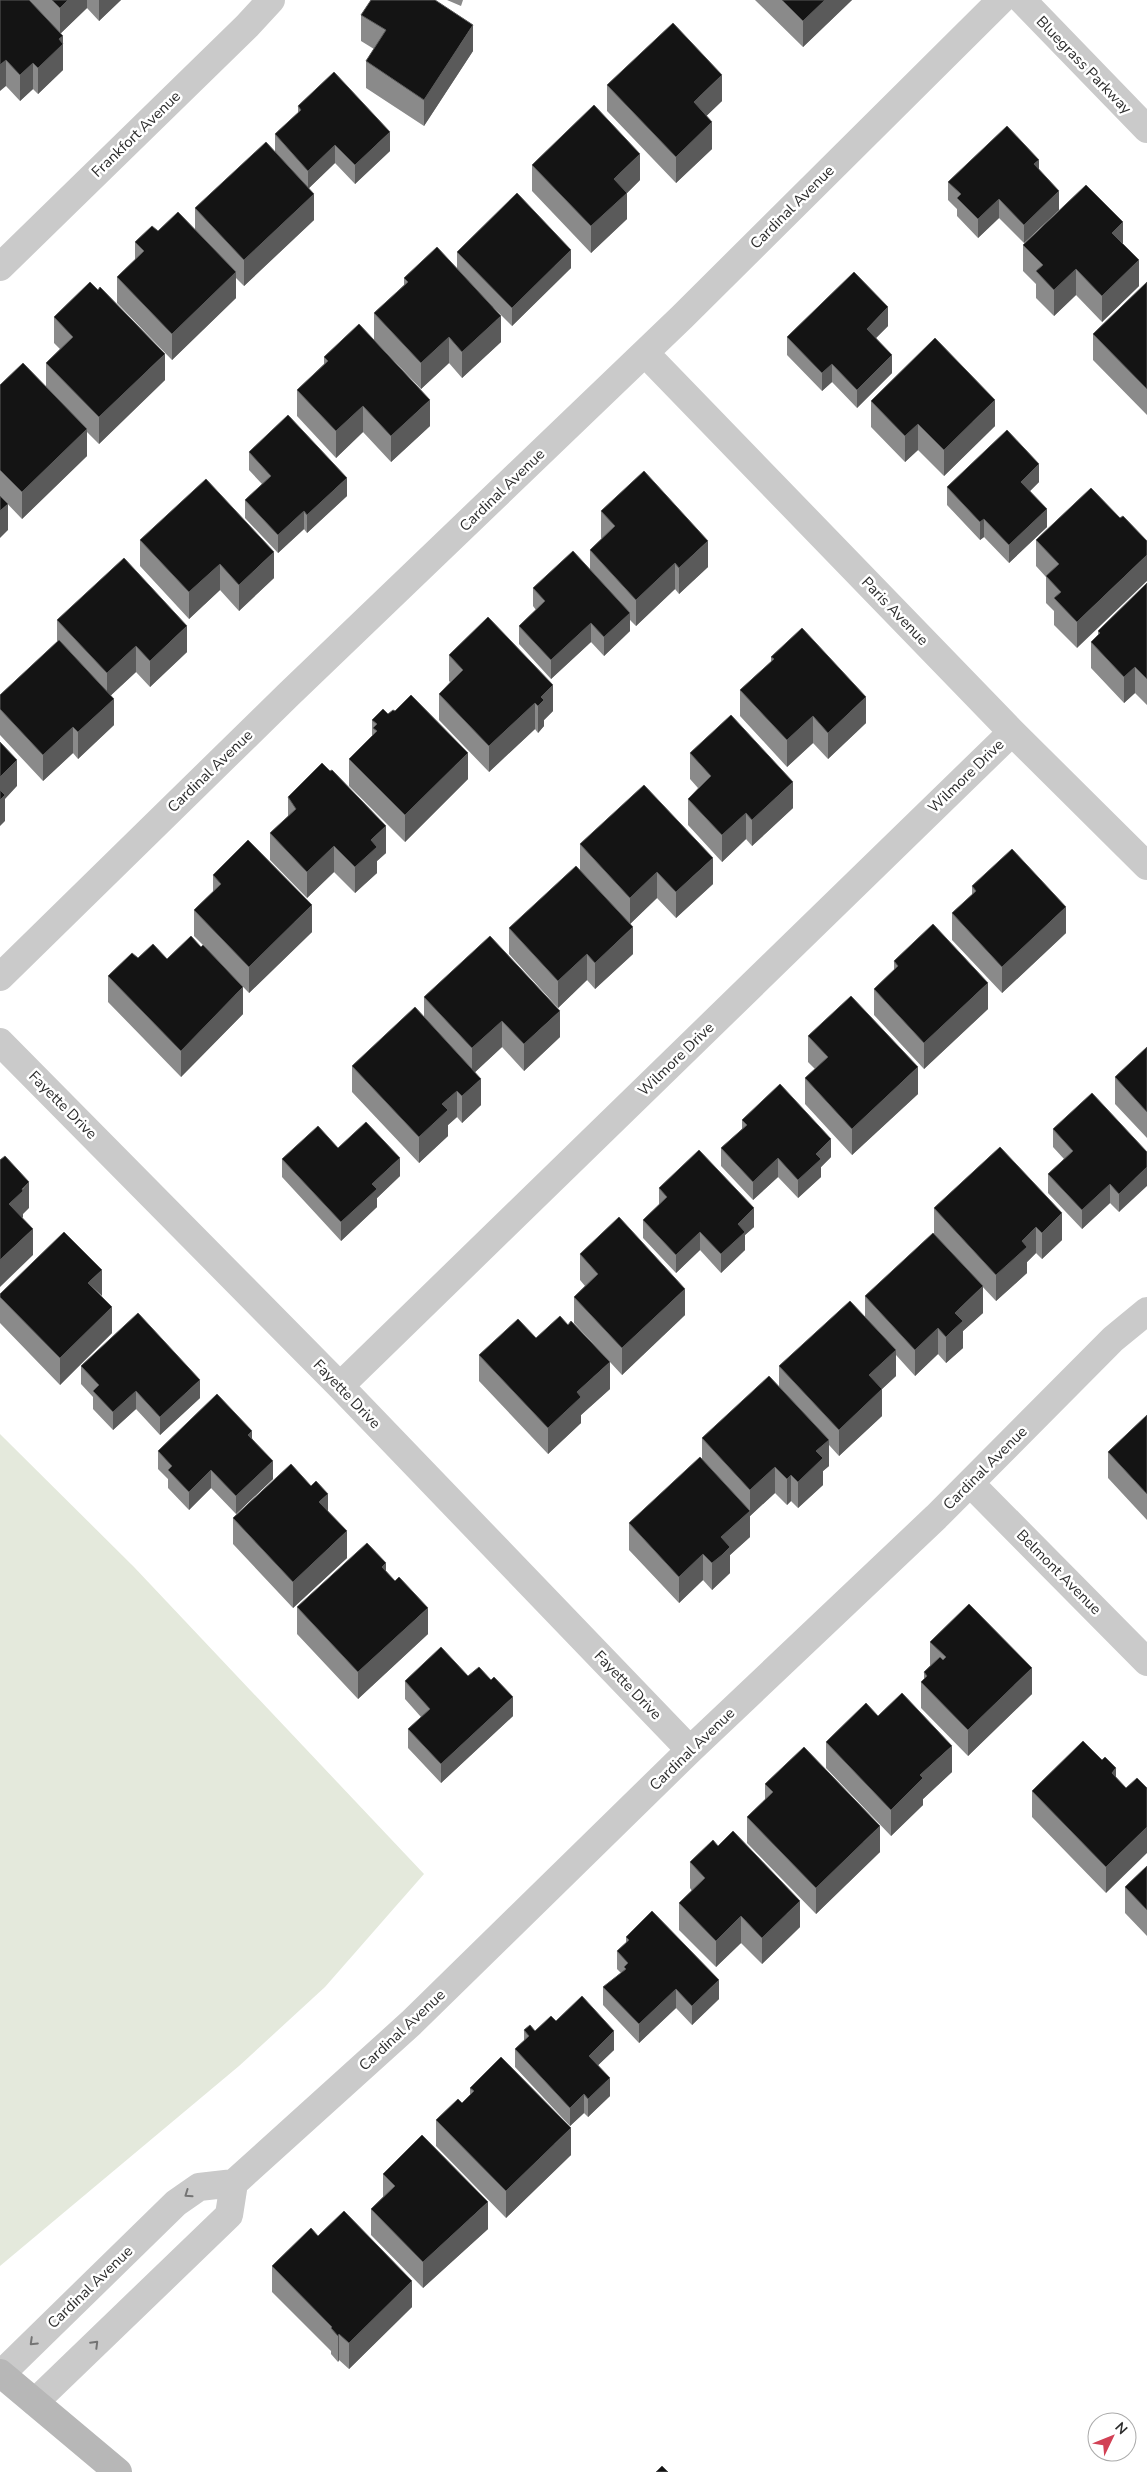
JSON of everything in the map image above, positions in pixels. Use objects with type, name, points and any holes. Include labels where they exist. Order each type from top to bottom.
[{"type":"main road","points":[[0,2373],[118,2472]]},
{"type":"street","name":"Frankfort Avenue","points":[[0,267],[247,26],[271,0]]},
{"type":"street","name":"Cardinal Avenue","points":[[0,977],[288,695],[645,353],[1001,0]]},
{"type":"street","name":"Bluegrass Parkway","points":[[1022,0],[1147,129]]},
{"type":"street","name":"Paris Avenue","points":[[645,353],[1012,732],[1147,866]]},
{"type":"street","name":"Wilmore Drive","points":[[340,1386],[1012,732]]},
{"type":"street","name":"Fayette Drive","points":[[0,1042],[340,1386],[690,1750]]},
{"type":"street","name":"Cardinal Avenue","points":[[0,2373],[176,2203],[199,2187],[234,2183],[411,2023],[690,1750],[970,1483],[1112,1340],[1147,1311]]},
{"type":"street","name":"Belmont Avenue","points":[[970,1483],[1147,1662]]},
{"type":"street","points":[[35,2402],[229,2215],[234,2183]]},
{"type":"shaded area","points":[[0,1434],[134,1567],[424,1874],[325,1987],[239,2066],[0,2266]]},
{"type":"building","points":[[0,0],[29,0],[63,36],[59,39],[63,44],[38,68],[33,63],[20,75],[6,60],[0,65]]},
{"type":"building","points":[[52,0],[68,0],[60,8]]},
{"type":"building","points":[[371,0],[435,0],[473,25],[424,100],[366,61],[386,30],[361,15]]},
{"type":"building","points":[[782,0],[825,0],[803,21]]},
{"type":"building","points":[[673,23],[722,75],[694,102],[712,122],[676,157],[607,85]]},
{"type":"building","points":[[334,72],[390,132],[355,165],[335,145],[308,171],[275,134],[301,110],[298,106]]},
{"type":"building","points":[[594,105],[640,154],[614,179],[627,193],[591,226],[532,165]]},
{"type":"building","points":[[1007,126],[1039,160],[1034,164],[1059,191],[1024,225],[999,199],[978,219],[957,198],[961,194],[948,182]]},
{"type":"building","points":[[266,142],[314,194],[244,260],[195,208]]},
{"type":"building","points":[[1086,185],[1123,222],[1112,233],[1139,260],[1102,296],[1076,269],[1054,290],[1036,271],[1043,265],[1023,245]]},
{"type":"building","points":[[517,193],[571,250],[512,308],[457,252]]},
{"type":"building","points":[[178,212],[236,272],[172,334],[117,277],[144,251],[135,242],[152,226],[158,231]]},
{"type":"building","points":[[437,247],[501,316],[462,352],[449,337],[421,363],[374,313],[408,282],[404,278]]},
{"type":"building","points":[[854,272],[888,307],[867,329],[892,355],[857,390],[832,364],[822,373],[787,337]]},
{"type":"building","points":[[90,282],[98,290],[100,287],[165,354],[99,417],[46,363],[73,337],[54,317]]},
{"type":"building","points":[[1147,282],[1147,389],[1093,334]]},
{"type":"building","points":[[359,324],[430,400],[391,436],[363,406],[336,431],[297,390],[328,361],[324,357]]},
{"type":"building","points":[[935,338],[995,400],[944,450],[918,424],[905,436],[871,401]]},
{"type":"building","points":[[23,363],[87,429],[22,492],[0,470],[0,385]]},
{"type":"building","points":[[288,415],[347,478],[307,515],[304,511],[278,535],[245,500],[271,476],[249,452]]},
{"type":"building","points":[[1007,430],[1039,464],[1021,482],[1047,509],[1009,545],[984,519],[980,522],[947,487]]},
{"type":"building","points":[[644,471],[708,541],[679,568],[675,563],[636,600],[590,550],[615,526],[601,511]]},
{"type":"building","points":[[206,479],[274,552],[239,585],[220,564],[189,592],[140,540]]},
{"type":"building","points":[[1091,488],[1120,518],[1123,516],[1147,541],[1147,555],[1077,622],[1054,598],[1061,592],[1046,576],[1059,564],[1036,540]]},
{"type":"building","points":[[0,496],[8,504],[0,511]]},
{"type":"building","points":[[573,551],[630,613],[604,637],[591,623],[551,660],[519,626],[545,601],[533,588]]},
{"type":"building","points":[[124,558],[187,626],[150,661],[136,646],[107,673],[57,620]]},
{"type":"building","points":[[1147,583],[1147,679],[1135,667],[1124,677],[1091,642],[1100,633],[1098,631]]},
{"type":"building","points":[[488,617],[553,685],[541,697],[544,700],[538,706],[535,703],[489,746],[439,694],[463,670],[449,655]]},
{"type":"building","points":[[802,628],[866,697],[828,733],[813,716],[787,740],[740,690],[774,659],[771,657]]},
{"type":"building","points":[[59,640],[114,699],[78,732],[73,727],[43,755],[0,709],[0,695]]},
{"type":"building","points":[[411,695],[468,753],[405,815],[349,759],[377,731],[373,728],[377,724],[372,720],[383,709],[388,714],[393,710],[395,711]]},
{"type":"building","points":[[731,715],[793,782],[752,820],[746,813],[722,835],[688,799],[711,776],[690,753]]},
{"type":"building","points":[[0,742],[17,760],[0,777]]},
{"type":"building","points":[[322,763],[330,771],[332,770],[386,826],[371,840],[377,847],[355,867],[334,846],[307,872],[270,833],[296,809],[288,797]]},
{"type":"building","points":[[644,785],[713,858],[676,892],[657,872],[630,898],[580,844]]},
{"type":"building","points":[[0,790],[5,795],[0,800]]},
{"type":"building","points":[[248,840],[312,905],[249,967],[194,910],[221,884],[213,875]]},
{"type":"building","points":[[1012,849],[1066,907],[1002,967],[952,913],[976,891],[972,886]]},
{"type":"building","points":[[576,866],[633,927],[595,963],[587,954],[558,981],[509,928]]},
{"type":"building","points":[[933,924],[988,983],[924,1043],[874,989],[898,966],[894,961]]},
{"type":"building","points":[[191,936],[201,947],[203,945],[243,987],[181,1051],[108,976],[132,953],[138,958],[153,944],[167,959]]},
{"type":"building","points":[[490,936],[560,1011],[524,1044],[502,1021],[472,1048],[424,997]]},
{"type":"building","points":[[851,996],[918,1067],[852,1129],[805,1078],[828,1057],[808,1036]]},
{"type":"building","points":[[415,1007],[481,1079],[462,1096],[457,1091],[442,1104],[448,1110],[419,1137],[352,1066]]},
{"type":"building","points":[[1147,1047],[1147,1112],[1115,1077]]},
{"type":"building","points":[[780,1084],[831,1139],[816,1154],[821,1159],[798,1180],[778,1158],[753,1182],[721,1148],[747,1125],[742,1120]]},
{"type":"building","points":[[1092,1093],[1147,1152],[1147,1167],[1119,1194],[1110,1184],[1082,1210],[1048,1174],[1073,1151],[1053,1129]]},
{"type":"building","points":[[366,1122],[400,1158],[372,1184],[377,1189],[341,1222],[282,1159],[318,1126],[338,1148]]},
{"type":"building","points":[[1000,1147],[1062,1213],[1042,1233],[1036,1227],[1022,1241],[1027,1247],[996,1275],[934,1208]]},
{"type":"building","points":[[699,1150],[754,1208],[738,1224],[745,1232],[721,1254],[700,1232],[676,1255],[643,1220],[667,1197],[659,1188]]},
{"type":"building","points":[[5,1156],[29,1182],[22,1189],[23,1191],[9,1204],[33,1229],[0,1260],[0,1160]]},
{"type":"building","points":[[619,1217],[685,1289],[622,1348],[574,1297],[598,1274],[580,1254]]},
{"type":"building","points":[[64,1232],[102,1270],[88,1283],[112,1307],[60,1358],[0,1297],[0,1294]]},
{"type":"building","points":[[933,1233],[983,1286],[955,1313],[963,1321],[946,1337],[938,1328],[915,1350],[865,1296]]},
{"type":"building","points":[[850,1301],[896,1350],[869,1375],[882,1389],[839,1430],[779,1366]]},
{"type":"building","points":[[138,1313],[200,1380],[160,1417],[136,1391],[113,1412],[93,1391],[99,1385],[81,1366]]},
{"type":"building","points":[[560,1316],[568,1325],[571,1321],[610,1362],[577,1392],[581,1397],[548,1428],[479,1355],[518,1319],[536,1338]]},
{"type":"building","points":[[769,1376],[829,1440],[816,1451],[823,1458],[798,1482],[791,1475],[787,1479],[775,1467],[750,1490],[702,1438]]},
{"type":"building","points":[[217,1394],[252,1431],[248,1435],[273,1461],[236,1496],[211,1470],[189,1492],[168,1470],[172,1466],[158,1451]]},
{"type":"building","points":[[1147,1415],[1147,1494],[1108,1452]]},
{"type":"building","points":[[700,1457],[750,1511],[721,1537],[730,1547],[722,1555],[712,1563],[703,1554],[679,1577],[629,1523]]},
{"type":"building","points":[[291,1464],[311,1486],[316,1481],[328,1494],[319,1502],[347,1531],[293,1582],[233,1518]]},
{"type":"building","points":[[367,1543],[386,1563],[382,1567],[395,1581],[399,1577],[428,1608],[358,1672],[297,1607]]},
{"type":"building","points":[[969,1604],[1032,1668],[968,1730],[921,1682],[927,1676],[924,1672],[940,1657],[943,1660],[946,1657],[930,1642]]},
{"type":"building","points":[[441,1647],[468,1676],[479,1667],[491,1680],[494,1677],[513,1697],[441,1764],[408,1729],[430,1709],[405,1681]]},
{"type":"building","points":[[902,1693],[952,1746],[920,1775],[923,1778],[891,1810],[826,1742],[866,1703],[878,1716]]},
{"type":"building","points":[[1083,1741],[1102,1760],[1105,1757],[1116,1768],[1112,1773],[1126,1788],[1137,1778],[1147,1788],[1147,1827],[1106,1867],[1032,1791]]},
{"type":"building","points":[[804,1747],[880,1826],[816,1888],[747,1817],[773,1792],[765,1784]]},
{"type":"building","points":[[733,1831],[800,1901],[762,1938],[741,1916],[716,1941],[679,1903],[705,1878],[690,1862],[713,1840],[718,1846]]},
{"type":"building","points":[[1147,1866],[1147,1910],[1125,1887]]},
{"type":"building","points":[[652,1911],[719,1980],[692,2006],[676,1989],[639,2024],[603,1987],[626,1969],[624,1967],[628,1963],[617,1951],[629,1940],[626,1937]]},
{"type":"building","points":[[582,1996],[614,2031],[589,2056],[610,2078],[588,2099],[584,2094],[570,2108],[515,2049],[529,2036],[524,2030],[530,2025],[535,2031],[551,2016],[556,2021]]},
{"type":"building","points":[[501,2057],[571,2128],[506,2191],[436,2120],[458,2099],[462,2103],[474,2091],[470,2088]]},
{"type":"building","points":[[422,2135],[488,2202],[423,2262],[371,2209],[395,2186],[383,2174]]},
{"type":"building","points":[[344,2211],[412,2281],[349,2343],[339,2334],[338,2336],[332,2327],[272,2266],[311,2228],[318,2236]]},
{"type":"building","points":[[662,2466],[668,2472],[656,2472]]}]
